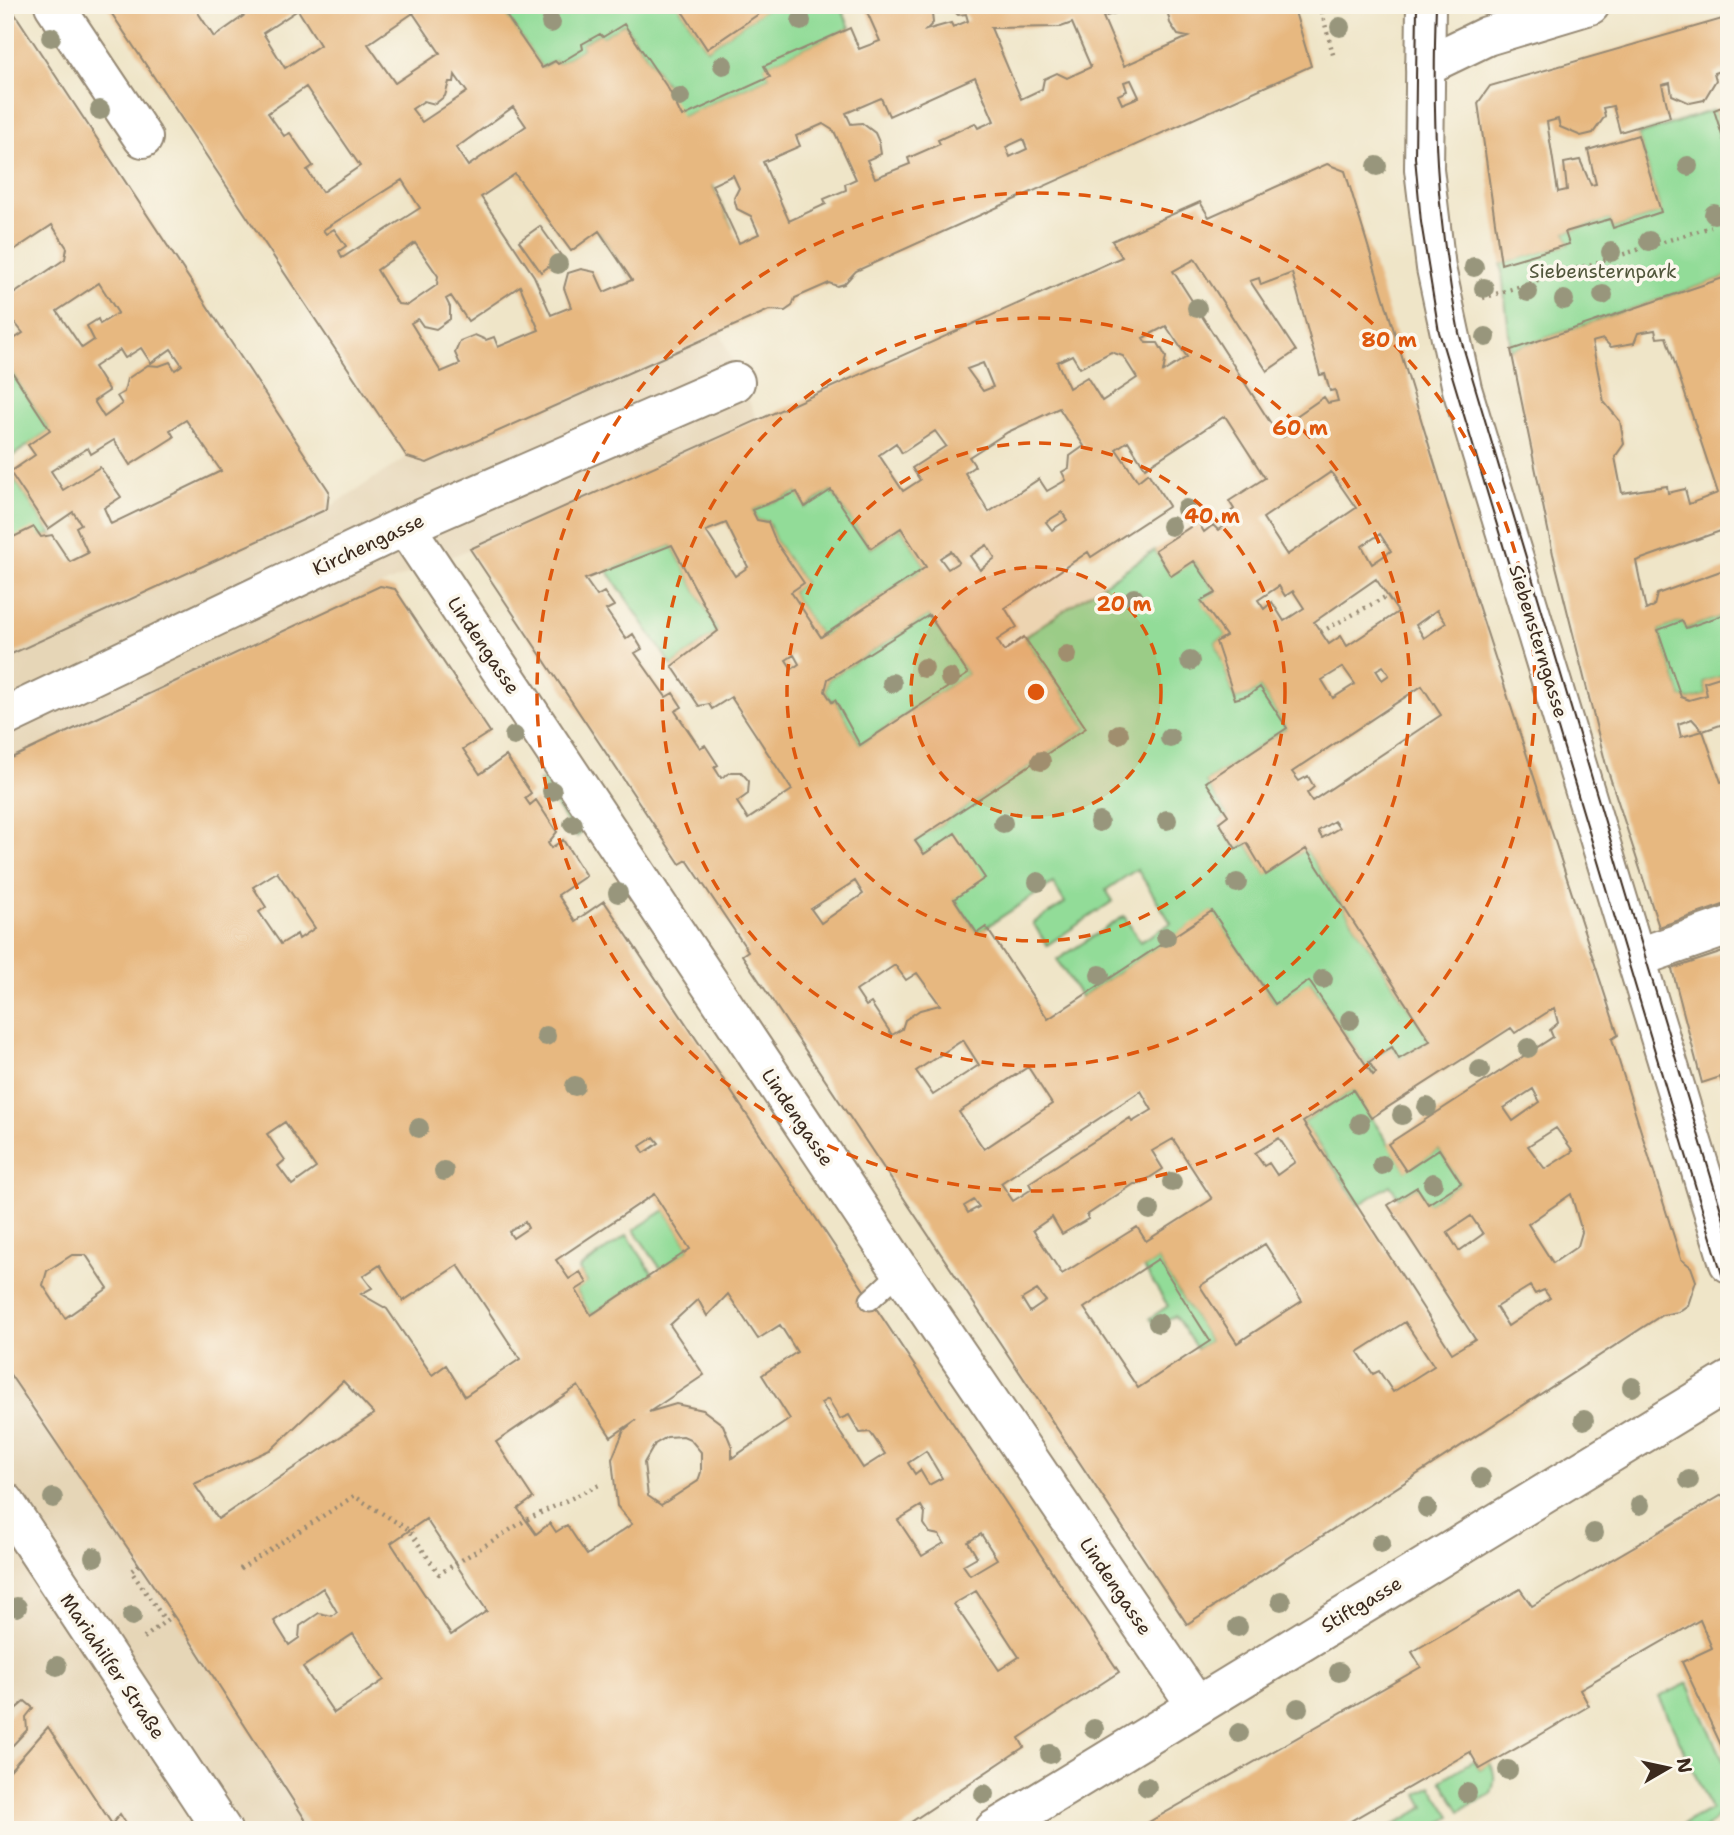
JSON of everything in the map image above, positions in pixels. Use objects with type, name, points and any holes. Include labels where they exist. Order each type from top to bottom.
[{"type":"street","points":[[54,5],[143,138]]},
{"type":"street","name":"Siebensterngasse","points":[[1426,5],[1424,169],[1436,268],[1462,389],[1729,1264]]},
{"type":"street","points":[[1425,66],[1487,36],[1590,5]]},
{"type":"street","name":"Kirchengasse","points":[[5,717],[405,526],[735,382]]},
{"type":"street","name":"Lindengasse","points":[[405,526],[901,1271],[1196,1705]]},
{"type":"street","points":[[1636,958],[1729,926]]},
{"type":"street","name":"Stiftgasse","points":[[994,1830],[1729,1381]]},
{"type":"street","name":"Mariahilfer Straße","points":[[5,1502],[222,1830]]},
{"type":"lane","points":[[870,1300],[901,1271]]},
{"type":"path","points":[[1320,5],[1334,58]]},
{"type":"path","points":[[1445,309],[1711,227]]},
{"type":"path","points":[[1321,632],[1387,596]]},
{"type":"path","points":[[240,1569],[354,1496],[409,1530],[439,1574],[526,1520],[599,1485]]},
{"type":"path","points":[[139,1565],[131,1571],[164,1620]]},
{"type":"shaded area","points":[[720,331],[757,420],[470,549],[380,586],[212,664],[325,840],[254,887],[266,907],[260,912],[362,1062],[5,1271],[5,657],[327,509],[407,457],[427,463]]},
{"type":"shaded area","points":[[5,1367],[184,1631],[312,1830],[130,1830],[120,1815],[112,1824],[48,1728],[5,1776]]},
{"type":"green space","points":[[499,5],[678,5],[707,49],[771,5],[840,5],[850,28],[765,66],[770,77],[682,117],[732,228],[632,280],[575,197],[669,89],[624,24],[603,37],[599,34],[582,44],[583,49],[558,64],[555,61],[542,68]]},
{"type":"green space","name":"Siebensternpark","points":[[1714,110],[1726,148],[1729,148],[1729,276],[1511,350],[1501,264],[1569,244],[1565,232],[1610,219],[1613,228],[1661,212],[1638,135]]},
{"type":"green space","points":[[5,361],[50,430],[5,461]]},
{"type":"green space","points":[[5,465],[52,535],[5,541]]},
{"type":"green space","points":[[831,490],[871,548],[901,528],[926,567],[821,637],[791,592],[804,583],[776,542],[768,522],[757,520],[752,510],[797,492],[806,507]]},
{"type":"green space","points":[[672,545],[718,631],[672,666],[607,570]]},
{"type":"green space","points":[[1155,550],[1171,575],[1194,561],[1216,593],[1202,601],[1226,636],[1216,642],[1235,699],[1249,695],[1260,687],[1287,728],[1206,782],[1228,815],[1219,822],[1236,849],[1247,843],[1266,874],[1306,849],[1430,1041],[1399,1059],[1392,1047],[1369,1061],[1376,1073],[1373,1075],[1310,982],[1275,1004],[1212,912],[1081,997],[1057,960],[1124,916],[1140,942],[1171,923],[1137,869],[1106,890],[1113,901],[1047,945],[1033,923],[1065,903],[1053,883],[977,933],[915,841],[1086,728],[1024,637]]},
{"type":"green space","points":[[1729,613],[1729,674],[1704,682],[1707,695],[1689,700],[1681,697],[1658,630],[1682,621],[1687,628]]},
{"type":"green space","points":[[929,615],[968,674],[860,745],[835,700],[832,702],[825,691],[828,679]]},
{"type":"green space","points":[[539,781],[554,781],[581,821],[582,832],[577,837]]},
{"type":"green space","points":[[1353,1090],[1406,1170],[1439,1149],[1461,1183],[1428,1204],[1417,1187],[1399,1198],[1390,1185],[1359,1205],[1303,1122]]},
{"type":"green space","points":[[665,1210],[690,1249],[661,1269],[634,1230]]},
{"type":"green space","points":[[627,1235],[653,1274],[591,1315],[576,1290],[587,1282],[579,1269]]},
{"type":"green space","points":[[1158,1259],[1210,1341],[1197,1349],[1175,1316],[1156,1327],[1150,1318],[1168,1306],[1144,1268]]},
{"type":"green space","points":[[1688,1683],[1729,1772],[1729,1805],[1704,1830],[1686,1830],[1683,1824],[1711,1809],[1659,1697]]},
{"type":"green space","points":[[1474,1760],[1480,1769],[1490,1763],[1494,1774],[1491,1794],[1460,1811],[1441,1780]]},
{"type":"green space","points":[[1431,1786],[1451,1817],[1428,1830],[1385,1830],[1425,1807],[1418,1794]]},
{"type":"building","points":[[5,5],[9,5],[329,491],[327,509],[5,657],[5,541],[34,527],[41,537],[52,535],[70,562],[88,553],[76,527],[81,524],[73,512],[48,529],[10,472],[35,455],[28,445],[50,430],[5,361],[5,345],[23,333],[15,323],[5,330],[5,277],[15,293],[65,259],[67,248],[52,225],[5,256]],"holes":[[[99,283],[118,313],[100,324],[98,319],[87,326],[94,340],[82,348],[57,311]],[[141,348],[151,363],[171,349],[182,365],[175,370],[170,362],[159,366],[148,365],[127,379],[124,392],[117,396],[122,404],[104,417],[94,401],[109,391],[94,367],[120,350],[125,358]],[[186,420],[221,471],[111,524],[104,508],[121,497],[100,467],[63,490],[51,471],[88,448],[91,454],[114,440],[130,465],[174,437],[170,430]]]},
{"type":"building","points":[[106,5],[193,5],[214,37],[259,5],[408,5],[413,13],[425,5],[499,5],[542,68],[555,61],[558,64],[583,49],[582,44],[600,34],[603,37],[624,24],[669,90],[682,117],[770,77],[764,66],[850,28],[859,49],[880,41],[864,5],[931,5],[933,23],[926,30],[951,23],[953,27],[968,21],[966,14],[958,15],[948,5],[1142,5],[1103,17],[1124,66],[1188,37],[1178,35],[1170,23],[1166,5],[1293,5],[1311,66],[856,271],[844,284],[837,286],[829,283],[795,298],[792,306],[785,311],[769,310],[427,463],[407,457]],"holes":[[[298,10],[320,45],[285,68],[263,33]],[[413,13],[440,53],[395,83],[368,44]],[[1072,23],[1091,67],[1067,78],[1057,73],[1044,79],[1042,89],[1021,99],[991,28],[1061,27]],[[455,75],[467,92],[422,122],[412,109],[424,101],[435,104],[445,96],[449,82],[454,82]],[[975,77],[994,121],[978,128],[975,123],[938,140],[940,144],[908,158],[910,164],[875,178],[867,160],[881,154],[875,133],[862,123],[851,124],[846,113],[881,98],[889,116]],[[1131,80],[1139,97],[1122,104],[1118,95],[1127,91],[1124,82]],[[306,87],[360,166],[322,192],[307,170],[313,166],[290,133],[284,136],[268,113]],[[513,107],[526,126],[468,166],[456,148]],[[823,124],[834,131],[856,179],[845,184],[846,190],[824,199],[826,204],[789,221],[763,162],[800,146],[796,136]],[[1023,139],[1027,149],[1010,157],[1006,147]],[[515,174],[571,251],[599,231],[632,280],[604,292],[595,272],[581,269],[568,273],[564,288],[571,307],[551,315],[534,276],[481,197]],[[733,175],[739,188],[734,198],[737,209],[751,216],[759,234],[739,243],[712,185]],[[402,180],[420,208],[342,258],[339,251],[346,246],[334,229],[326,234],[323,230]],[[415,243],[438,276],[437,285],[408,305],[398,304],[377,270]],[[520,286],[539,330],[498,347],[494,337],[486,340],[475,335],[460,341],[455,353],[460,364],[441,372],[411,323],[418,319],[423,326],[436,329],[450,319],[450,307],[446,299],[451,296],[468,321]]]},
{"type":"building","points":[[678,5],[763,5],[766,9],[707,49]]},
{"type":"building","points":[[1729,17],[1729,92],[1723,70],[1714,73],[1716,80],[1704,100],[1690,103],[1672,95],[1670,83],[1662,85],[1670,117],[1620,132],[1613,106],[1603,108],[1605,116],[1593,133],[1581,136],[1560,127],[1558,119],[1547,122],[1558,192],[1567,190],[1564,163],[1580,160],[1591,185],[1596,184],[1588,150],[1638,135],[1661,212],[1613,228],[1610,219],[1565,232],[1569,244],[1501,264],[1478,103],[1490,86]]},
{"type":"building","points":[[1729,104],[1729,148],[1726,148],[1714,110]]},
{"type":"building","points":[[1327,164],[1345,171],[1477,602],[1618,1035],[1612,1039],[1681,1259],[1691,1267],[1696,1281],[1688,1305],[1678,1312],[1662,1315],[1187,1624],[742,955],[748,951],[687,860],[680,864],[470,549],[1122,257],[1112,241],[1200,202],[1209,217]],"holes":[[[1195,259],[1267,371],[1296,351],[1250,281],[1259,278],[1261,285],[1292,273],[1320,375],[1325,374],[1330,391],[1335,390],[1338,401],[1328,403],[1324,397],[1292,419],[1298,428],[1283,437],[1277,433],[1173,271]],[[1166,326],[1187,357],[1163,372],[1166,357],[1158,343],[1146,343],[1143,338]],[[1111,352],[1123,356],[1137,378],[1102,401],[1087,377],[1069,388],[1057,362],[1072,355],[1080,368]],[[983,363],[993,387],[983,391],[967,369]],[[1059,408],[1084,446],[1070,456],[1069,468],[1062,472],[1066,480],[1047,491],[1039,479],[989,512],[965,473],[975,466],[969,457],[1008,432]],[[1225,416],[1265,478],[1229,501],[1234,509],[1228,514],[1232,520],[1218,530],[1213,525],[1204,532],[1198,522],[1155,550],[1171,576],[1194,561],[1216,593],[1201,601],[1226,636],[1216,642],[1235,699],[1249,695],[1260,687],[1287,728],[1206,782],[1228,815],[1219,822],[1236,849],[1247,843],[1266,875],[1306,849],[1430,1041],[1399,1059],[1392,1047],[1369,1062],[1376,1073],[1373,1075],[1309,981],[1275,1004],[1212,911],[1048,1019],[986,927],[977,933],[954,899],[985,878],[955,833],[924,854],[915,841],[1086,728],[1024,637],[1004,651],[997,640],[1017,627],[1005,608],[1088,552],[1091,557],[1169,506],[1148,473],[1138,481],[1116,449],[1128,441],[1145,468]],[[935,431],[946,446],[912,468],[920,480],[903,491],[879,455],[896,443],[902,453]],[[1331,472],[1356,508],[1287,555],[1263,518]],[[831,490],[871,548],[901,528],[926,567],[821,637],[791,592],[804,583],[776,542],[768,522],[757,520],[752,510],[797,492],[805,507]],[[1062,512],[1067,520],[1052,530],[1046,522]],[[726,523],[748,567],[735,576],[706,531]],[[1380,534],[1391,551],[1372,564],[1362,546]],[[672,545],[718,631],[672,666],[699,706],[709,704],[712,709],[731,697],[792,790],[748,819],[737,802],[748,794],[749,781],[741,772],[731,772],[721,778],[714,767],[718,765],[705,745],[700,748],[675,711],[682,707],[673,693],[666,697],[635,653],[642,649],[633,634],[626,639],[606,610],[614,606],[604,592],[597,596],[585,579]],[[987,545],[995,558],[980,570],[970,556]],[[951,551],[959,562],[948,569],[940,558]],[[1376,579],[1398,612],[1347,646],[1341,636],[1329,644],[1314,622]],[[1279,586],[1285,596],[1293,591],[1304,608],[1284,621],[1272,602],[1264,609],[1258,600]],[[1437,610],[1446,623],[1424,638],[1416,625]],[[929,615],[968,674],[860,745],[835,700],[832,702],[825,691],[828,679]],[[794,655],[799,664],[792,669],[786,660]],[[1383,666],[1389,675],[1382,680],[1376,670]],[[1343,667],[1355,684],[1333,698],[1322,680]],[[1422,686],[1441,715],[1312,801],[1307,793],[1314,787],[1308,776],[1299,781],[1292,772]],[[1334,821],[1339,828],[1322,838],[1318,831]],[[855,881],[863,894],[821,923],[811,909]],[[895,965],[906,980],[917,973],[940,1005],[920,1010],[905,1020],[902,1029],[892,1035],[871,1003],[866,1006],[856,991]],[[1554,1008],[1558,1023],[1550,1030],[1553,1037],[1388,1144],[1406,1171],[1439,1149],[1461,1183],[1428,1204],[1417,1187],[1388,1205],[1475,1339],[1452,1353],[1303,1122],[1353,1090],[1371,1118],[1511,1028],[1515,1033]],[[963,1040],[979,1065],[933,1095],[916,1071]],[[1028,1067],[1052,1104],[984,1149],[959,1112]],[[1533,1089],[1540,1102],[1513,1121],[1504,1108]],[[1141,1091],[1152,1110],[1132,1122],[1130,1118],[1029,1183],[1032,1189],[1013,1201],[1001,1183]],[[1556,1128],[1573,1151],[1545,1169],[1528,1146]],[[1279,1138],[1295,1162],[1277,1175],[1269,1163],[1264,1166],[1255,1153]],[[1173,1139],[1212,1199],[1146,1241],[1137,1227],[1062,1274],[1033,1230],[1052,1217],[1062,1234],[1088,1219],[1087,1215],[1134,1184],[1140,1184],[1163,1169],[1152,1151]],[[1571,1194],[1582,1232],[1578,1246],[1553,1263],[1528,1224]],[[974,1200],[979,1207],[968,1213],[964,1206]],[[1471,1216],[1483,1234],[1459,1251],[1447,1232]],[[1265,1244],[1302,1301],[1237,1343],[1200,1286]],[[1158,1259],[1210,1341],[1138,1388],[1084,1308]],[[1530,1286],[1535,1294],[1544,1290],[1550,1298],[1508,1326],[1496,1307]],[[1037,1290],[1046,1301],[1030,1312],[1022,1299]],[[1405,1322],[1434,1366],[1393,1392],[1379,1371],[1373,1374],[1358,1352]]]},
{"type":"building","points":[[540,226],[562,257],[541,272],[519,241]]},
{"type":"building","points":[[1729,276],[1729,528],[1636,561],[1646,610],[1654,606],[1657,594],[1729,568],[1729,613],[1686,628],[1682,621],[1658,630],[1681,697],[1689,700],[1707,695],[1704,682],[1729,674],[1729,722],[1703,731],[1721,782],[1729,779],[1729,903],[1659,927],[1606,765],[1553,554],[1511,350]],"holes":[[[1655,330],[1657,338],[1666,337],[1718,493],[1689,504],[1685,489],[1668,493],[1667,486],[1622,493],[1615,457],[1624,444],[1620,421],[1604,402],[1592,342],[1603,339],[1611,347],[1634,343],[1638,333]],[[1692,719],[1703,731],[1681,737],[1678,724]]]},
{"type":"building","points":[[380,586],[395,589],[490,732],[463,749],[480,774],[506,756],[531,793],[525,798],[530,805],[536,800],[557,832],[548,843],[551,848],[563,840],[586,876],[558,895],[575,921],[604,901],[1119,1672],[1019,1738],[1024,1747],[899,1830],[312,1830],[184,1631],[5,1367],[5,761]],"holes":[[[277,872],[315,928],[299,939],[297,934],[281,944],[259,912],[266,907],[253,887]],[[285,1122],[316,1168],[292,1185],[278,1166],[285,1160],[267,1134]],[[654,1137],[659,1143],[644,1153],[640,1146]],[[654,1194],[690,1249],[591,1315],[576,1290],[587,1283],[580,1272],[569,1279],[556,1260]],[[525,1222],[528,1228],[513,1238],[509,1232]],[[72,1255],[86,1255],[108,1288],[65,1318],[43,1285],[47,1271]],[[380,1265],[403,1301],[458,1265],[520,1359],[465,1396],[446,1365],[432,1375],[387,1309],[361,1294],[372,1288],[363,1276]],[[728,1294],[758,1339],[780,1325],[797,1352],[762,1375],[790,1419],[732,1458],[732,1447],[723,1425],[703,1410],[676,1404],[649,1412],[704,1375],[670,1325],[698,1299],[707,1316]],[[343,1381],[374,1414],[218,1519],[194,1484],[272,1449]],[[578,1386],[611,1437],[636,1420],[624,1430],[612,1459],[617,1506],[632,1524],[587,1555],[567,1525],[556,1532],[550,1523],[536,1534],[518,1509],[533,1498],[496,1442]],[[828,1399],[840,1419],[849,1415],[860,1433],[870,1432],[885,1454],[863,1468],[821,1403]],[[683,1436],[690,1439],[701,1452],[698,1481],[661,1505],[648,1496],[644,1463],[655,1444],[667,1437]],[[926,1451],[942,1478],[929,1485],[920,1470],[915,1474],[908,1463]],[[921,1506],[925,1513],[924,1524],[930,1533],[939,1535],[944,1543],[922,1556],[898,1520]],[[426,1519],[487,1611],[451,1635],[391,1543]],[[981,1534],[997,1559],[970,1575],[963,1565],[977,1557],[968,1542]],[[323,1588],[337,1612],[332,1616],[319,1613],[300,1626],[299,1638],[289,1645],[274,1621]],[[976,1591],[1019,1657],[999,1670],[954,1604]],[[353,1634],[384,1680],[334,1713],[303,1667]]]},
{"type":"building","points":[[1729,950],[1728,1104],[1720,1077],[1702,1083],[1672,969]]},
{"type":"building","points":[[1729,1491],[1729,1762],[1682,1662],[1712,1648],[1700,1620],[1580,1689],[1589,1706],[1540,1735],[1480,1769],[1470,1752],[1335,1830],[1135,1830],[1421,1667],[1412,1652],[1520,1589],[1532,1606]]},
{"type":"building","points":[[25,1701],[33,1708],[26,1717],[27,1730],[12,1746],[5,1738],[5,1718]]},
{"type":"building","points":[[48,1727],[112,1824],[120,1814],[130,1830],[35,1830],[29,1825],[25,1830],[5,1830],[5,1776]]},
{"type":"tram line","points":[[1417,5],[1415,157],[1421,222],[1439,332],[1729,1298]]},
{"type":"tram line","points":[[1436,5],[1437,170],[1445,249],[1459,333],[1729,1237]]}]
